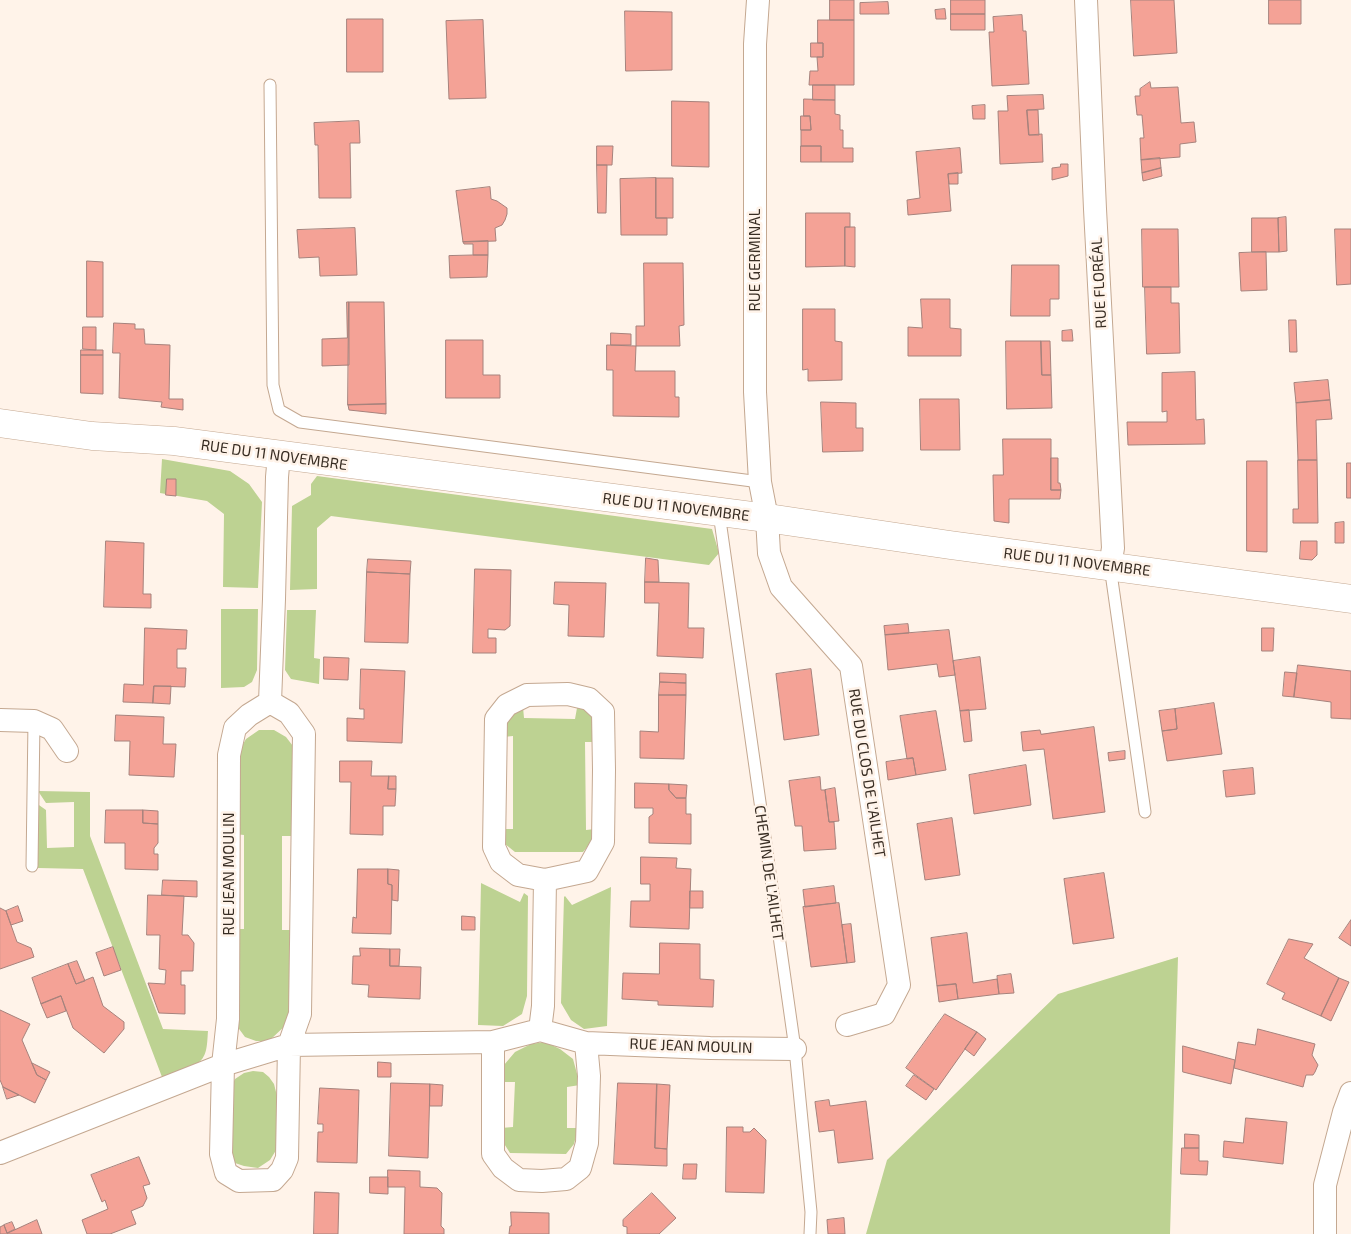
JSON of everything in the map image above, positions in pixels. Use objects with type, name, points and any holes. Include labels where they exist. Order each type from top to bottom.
[{"type":"street","name":"RUE GERMINAL","points":[[758,0],[754,44],[755,392],[760,482],[767,518]]},
{"type":"street","name":"RUE FLORÉAL","points":[[1086,0],[1113,548],[1110,566]]},
{"type":"street","name":"RUE DU 11 NOVEMBRE","points":[[0,423],[92,436],[174,441],[767,518],[950,546],[1351,599]]},
{"type":"street","points":[[270,702],[279,455]]},
{"type":"street","name":"RUE DU CLOS DE L'AILHET","points":[[767,518],[769,553],[781,587],[851,666],[899,985],[884,1014],[847,1025]]},
{"type":"street","points":[[568,694],[589,699],[603,712],[603,842],[586,871],[545,880],[518,875],[501,862],[494,847],[496,719],[507,705],[527,695],[568,694]]},
{"type":"street","name":"RUE JEAN MOULIN","points":[[270,702],[289,713],[304,734],[300,1014],[289,1045],[287,1158],[282,1170],[273,1180],[240,1181],[226,1173],[221,1154],[223,1065],[228,1019],[229,755],[235,728],[249,715],[270,702]]},
{"type":"street","points":[[0,720],[34,721],[52,729],[67,752]]},
{"type":"street","points":[[0,1153],[223,1065],[289,1045],[493,1042],[540,1030],[543,1006],[545,880]]},
{"type":"street","name":"RUE JEAN MOULIN","points":[[540,1030],[586,1043],[795,1049]]},
{"type":"street","points":[[493,1042],[493,1154],[503,1168],[519,1180],[542,1181],[566,1179],[580,1168],[587,1143],[589,1076],[586,1043]]},
{"type":"street","points":[[1325,1234],[1326,1185],[1344,1112],[1351,1093]]},
{"type":"lane","points":[[270,85],[273,385],[279,410],[300,422],[760,482]]},
{"type":"lane","name":"CHEMIN DE L'AILHET","points":[[718,513],[795,1049],[811,1212],[810,1234]]},
{"type":"lane","points":[[1110,566],[1145,812]]},
{"type":"lane","points":[[32,866],[34,721]]},
{"type":"green space","points":[[162,459],[230,471],[249,484],[262,502],[258,588],[223,587],[224,514],[207,501],[160,493]]},
{"type":"green space","points":[[317,476],[712,529],[719,553],[709,565],[331,516],[317,528],[317,589],[290,590],[292,506],[311,495],[311,484]]},
{"type":"green space","points":[[221,609],[258,609],[257,670],[252,682],[244,687],[221,688]]},
{"type":"green space","points":[[287,610],[316,610],[314,658],[320,659],[319,684],[291,679],[285,670]]},
{"type":"green space","points":[[523,707],[524,718],[575,719],[577,708],[584,709],[593,716],[596,742],[585,742],[586,830],[595,829],[593,840],[583,852],[515,852],[505,844],[500,829],[513,829],[513,736],[503,737],[506,720]]},
{"type":"green space","points":[[259,730],[274,730],[286,737],[296,750],[293,836],[282,836],[282,930],[290,930],[289,1022],[269,1041],[256,1041],[245,1037],[231,1018],[233,929],[244,929],[244,835],[235,834],[239,751],[246,739]]},
{"type":"green space","points":[[38,791],[90,792],[90,836],[163,1029],[208,1031],[204,1057],[198,1063],[162,1077],[83,869],[38,868],[36,803],[46,810],[47,848],[74,847],[74,802],[46,803]]},
{"type":"green space","points":[[481,883],[520,902],[524,893],[528,896],[527,996],[522,1014],[503,1026],[478,1025]]},
{"type":"green space","points":[[611,887],[607,1026],[584,1029],[571,1020],[561,1003],[564,897],[572,905]]},
{"type":"green space","points":[[1178,957],[1170,1234],[866,1234],[887,1160],[1058,994]]},
{"type":"green space","points":[[545,1042],[560,1049],[573,1059],[580,1085],[567,1087],[567,1128],[578,1128],[574,1144],[566,1154],[510,1153],[503,1142],[501,1128],[513,1127],[515,1082],[502,1082],[504,1065],[515,1052],[531,1044]]},
{"type":"green space","points":[[253,1071],[263,1072],[269,1077],[274,1084],[277,1096],[278,1147],[270,1160],[258,1168],[235,1163],[230,1156],[228,1093],[235,1079],[244,1073]]},
{"type":"building","points":[[830,0],[854,0],[854,20],[830,20]]},
{"type":"building","points":[[951,0],[985,0],[985,14],[951,14]]},
{"type":"building","points":[[1131,0],[1174,0],[1177,53],[1134,56]]},
{"type":"building","points":[[1269,0],[1301,0],[1301,24],[1269,24]]},
{"type":"building","points":[[888,2],[889,14],[860,14],[860,3]]},
{"type":"building","points":[[945,9],[946,19],[936,19],[935,10]]},
{"type":"building","points":[[625,11],[672,12],[672,70],[626,71]]},
{"type":"building","points":[[951,14],[985,14],[985,30],[951,30]]},
{"type":"building","points":[[1022,15],[1023,31],[1026,31],[1029,84],[992,86],[989,32],[994,32],[993,17]]},
{"type":"building","points":[[347,19],[383,19],[383,72],[347,72]]},
{"type":"building","points":[[483,20],[486,98],[449,99],[446,21]]},
{"type":"building","points":[[818,20],[854,20],[854,85],[809,85],[810,71],[818,71],[817,57],[823,57],[823,43],[818,43]]},
{"type":"building","points":[[811,43],[823,43],[823,57],[811,57]]},
{"type":"building","points":[[1150,82],[1151,88],[1178,87],[1181,123],[1194,122],[1196,142],[1180,144],[1180,157],[1141,160],[1140,138],[1144,138],[1142,115],[1137,115],[1135,96],[1140,96],[1140,89]]},
{"type":"building","points":[[813,85],[835,85],[835,100],[813,100]]},
{"type":"building","points":[[1043,95],[1044,109],[1027,110],[1029,135],[1042,134],[1043,162],[1000,164],[998,111],[1008,111],[1007,96]]},
{"type":"building","points":[[804,99],[835,100],[835,114],[840,115],[840,130],[843,130],[843,148],[853,148],[853,162],[821,162],[821,146],[801,146],[801,130],[811,130],[810,116],[804,116]]},
{"type":"building","points":[[672,101],[709,102],[709,167],[672,166]]},
{"type":"building","points":[[985,105],[985,119],[973,119],[972,106]]},
{"type":"building","points":[[1027,110],[1038,110],[1039,135],[1029,135]]},
{"type":"building","points":[[801,116],[810,116],[811,130],[801,130]]},
{"type":"building","points":[[359,121],[360,143],[350,143],[351,198],[319,198],[318,145],[315,145],[314,123]]},
{"type":"building","points":[[597,146],[613,146],[612,165],[597,165]]},
{"type":"building","points":[[801,146],[821,146],[821,162],[801,162]]},
{"type":"building","points":[[960,148],[962,173],[948,174],[951,211],[908,215],[907,200],[920,198],[916,152]]},
{"type":"building","points":[[1160,158],[1161,168],[1142,173],[1141,160]]},
{"type":"building","points":[[1061,164],[1068,164],[1068,176],[1052,180],[1052,168],[1060,167]]},
{"type":"building","points":[[597,165],[607,165],[606,213],[598,213]]},
{"type":"building","points":[[1161,168],[1162,176],[1143,181],[1142,173]]},
{"type":"building","points":[[958,173],[958,184],[949,184],[948,174]]},
{"type":"building","points":[[656,178],[673,178],[673,218],[656,218]]},
{"type":"building","points":[[656,178],[656,218],[667,218],[667,235],[621,235],[620,179]]},
{"type":"building","points":[[490,187],[491,199],[507,208],[507,214],[502,225],[495,228],[496,241],[463,242],[456,191]]},
{"type":"building","points":[[806,213],[850,213],[850,227],[845,227],[845,266],[806,267]]},
{"type":"building","points":[[1286,217],[1287,251],[1279,252],[1278,218]]},
{"type":"building","points":[[1252,218],[1278,218],[1279,252],[1252,252]]},
{"type":"building","points":[[845,227],[855,227],[855,267],[845,266]]},
{"type":"building","points":[[355,228],[357,275],[320,276],[319,257],[299,258],[297,230]]},
{"type":"building","points":[[1142,229],[1178,229],[1179,287],[1143,287]]},
{"type":"building","points":[[1335,229],[1351,229],[1351,284],[1337,285]]},
{"type":"building","points":[[488,241],[488,255],[473,255],[473,244],[464,244],[463,242]]},
{"type":"building","points":[[1266,252],[1267,290],[1241,291],[1239,253]]},
{"type":"building","points":[[488,255],[487,277],[450,278],[449,256]]},
{"type":"building","points":[[87,261],[103,262],[103,317],[87,317]]},
{"type":"building","points":[[644,263],[683,263],[684,325],[679,326],[680,346],[636,346],[636,326],[644,326]]},
{"type":"building","points":[[1012,265],[1059,265],[1059,299],[1050,299],[1050,316],[1011,316]]},
{"type":"building","points":[[1145,287],[1171,287],[1171,303],[1179,303],[1180,353],[1147,354]]},
{"type":"building","points":[[921,299],[950,299],[950,328],[961,329],[961,356],[908,356],[908,327],[922,328]]},
{"type":"building","points":[[347,302],[349,302],[349,365],[322,366],[322,339],[347,338]]},
{"type":"building","points":[[349,302],[384,302],[386,404],[348,405]]},
{"type":"building","points":[[803,309],[835,309],[835,341],[842,342],[842,380],[808,381],[808,369],[803,370]]},
{"type":"building","points":[[1289,320],[1296,320],[1297,352],[1290,352]]},
{"type":"building","points":[[114,323],[135,324],[135,329],[144,329],[145,344],[170,345],[169,399],[183,399],[183,410],[161,407],[162,402],[119,398],[120,353],[113,353]]},
{"type":"building","points":[[83,327],[96,327],[96,350],[83,349]]},
{"type":"building","points":[[1072,330],[1073,341],[1062,341],[1062,331]]},
{"type":"building","points":[[611,333],[631,334],[631,345],[611,345]]},
{"type":"building","points":[[446,340],[483,340],[483,375],[500,375],[500,398],[446,398]]},
{"type":"building","points":[[1006,341],[1041,341],[1042,375],[1051,375],[1052,408],[1007,409]]},
{"type":"building","points":[[1041,341],[1050,341],[1051,375],[1042,375]]},
{"type":"building","points":[[607,345],[636,346],[635,371],[675,371],[675,397],[679,397],[679,417],[613,416],[613,370],[607,370]]},
{"type":"building","points":[[81,350],[103,350],[103,355],[81,355]]},
{"type":"building","points":[[81,355],[103,355],[103,394],[81,393]]},
{"type":"building","points":[[1195,372],[1196,420],[1204,419],[1205,444],[1128,445],[1127,422],[1167,422],[1167,411],[1162,412],[1162,373]]},
{"type":"building","points":[[1328,380],[1330,400],[1296,403],[1294,383]]},
{"type":"building","points":[[920,399],[959,399],[960,450],[921,450]]},
{"type":"building","points":[[1330,400],[1332,419],[1316,420],[1317,460],[1298,460],[1296,403]]},
{"type":"building","points":[[821,402],[856,403],[856,428],[863,428],[863,451],[823,452]]},
{"type":"building","points":[[386,404],[386,414],[349,410],[348,405]]},
{"type":"building","points":[[1003,439],[1051,439],[1051,490],[1061,490],[1060,499],[1009,499],[1009,523],[994,521],[993,475],[1003,475]]},
{"type":"building","points":[[1051,458],[1058,458],[1058,483],[1060,483],[1061,490],[1051,490]]},
{"type":"building","points":[[1298,460],[1317,460],[1318,523],[1293,523],[1293,509],[1298,509]]},
{"type":"building","points":[[1247,461],[1267,461],[1267,552],[1247,551]]},
{"type":"building","points":[[1347,463],[1351,463],[1351,498],[1347,498]]},
{"type":"building","points":[[167,479],[176,479],[176,496],[166,495]]},
{"type":"building","points":[[1344,522],[1344,543],[1335,543],[1335,523]]},
{"type":"building","points":[[106,541],[144,543],[143,594],[151,594],[151,608],[104,607]]},
{"type":"building","points":[[1301,541],[1317,541],[1317,555],[1312,560],[1300,559]]},
{"type":"building","points":[[646,558],[658,560],[659,582],[645,582]]},
{"type":"building","points":[[368,559],[411,561],[410,574],[367,572]]},
{"type":"building","points":[[475,569],[511,570],[510,626],[505,630],[488,629],[488,638],[496,638],[496,653],[473,653]]},
{"type":"building","points":[[367,572],[410,574],[408,643],[365,642]]},
{"type":"building","points":[[555,582],[606,583],[604,637],[568,636],[569,605],[554,604]]},
{"type":"building","points":[[645,582],[689,583],[688,628],[704,628],[703,658],[657,656],[659,603],[645,603]]},
{"type":"building","points":[[908,624],[909,633],[885,635],[884,626]]},
{"type":"building","points":[[145,628],[187,630],[186,649],[177,649],[177,668],[186,668],[185,687],[154,686],[153,703],[123,702],[124,684],[143,685]]},
{"type":"building","points":[[1262,628],[1274,628],[1273,651],[1262,651]]},
{"type":"building","points":[[949,630],[955,675],[939,677],[937,664],[888,670],[885,635]]},
{"type":"building","points":[[324,657],[349,658],[348,680],[324,679]]},
{"type":"building","points":[[980,657],[986,709],[960,711],[953,661]]},
{"type":"building","points":[[1298,665],[1351,671],[1351,719],[1331,718],[1331,702],[1294,697]]},
{"type":"building","points":[[361,669],[405,671],[402,743],[347,741],[347,718],[364,719],[364,709],[360,709]]},
{"type":"building","points":[[811,669],[819,735],[784,740],[776,674]]},
{"type":"building","points":[[1285,672],[1297,673],[1294,697],[1283,696]]},
{"type":"building","points":[[660,673],[686,674],[686,683],[660,682]]},
{"type":"building","points":[[660,682],[686,683],[686,695],[659,695]]},
{"type":"building","points":[[154,686],[171,686],[170,704],[153,703]]},
{"type":"building","points":[[659,695],[686,695],[684,759],[640,758],[640,731],[658,732]]},
{"type":"building","points":[[1214,703],[1222,754],[1167,761],[1162,731],[1177,729],[1175,709]]},
{"type":"building","points":[[1175,709],[1177,729],[1162,731],[1159,711]]},
{"type":"building","points":[[969,710],[972,741],[964,742],[960,711]]},
{"type":"building","points":[[936,711],[946,770],[916,775],[913,758],[907,759],[900,716]]},
{"type":"building","points":[[116,715],[164,717],[163,744],[176,744],[174,777],[129,775],[130,741],[115,741]]},
{"type":"building","points":[[1094,727],[1105,812],[1053,819],[1044,749],[1023,751],[1021,732],[1040,730],[1041,734]]},
{"type":"building","points":[[1125,751],[1125,759],[1109,761],[1108,753]]},
{"type":"building","points":[[913,758],[916,775],[888,780],[886,762]]},
{"type":"building","points":[[340,761],[372,761],[371,776],[389,776],[388,789],[396,789],[395,806],[383,806],[383,835],[350,834],[351,782],[340,782]]},
{"type":"building","points":[[1026,765],[1031,805],[974,814],[969,775]]},
{"type":"building","points":[[1253,768],[1255,794],[1226,797],[1223,771]]},
{"type":"building","points":[[389,776],[396,776],[396,789],[388,789]]},
{"type":"building","points":[[820,777],[821,790],[825,790],[829,822],[834,822],[836,849],[804,851],[802,826],[795,826],[789,781]]},
{"type":"building","points":[[635,783],[669,784],[669,790],[676,798],[686,798],[686,814],[691,814],[691,844],[649,843],[649,817],[653,814],[653,808],[635,808]]},
{"type":"building","points":[[669,784],[687,785],[686,798],[676,798],[669,790]]},
{"type":"building","points":[[835,788],[839,821],[829,822],[825,790]]},
{"type":"building","points":[[106,810],[143,810],[143,823],[158,824],[158,843],[154,848],[154,854],[158,854],[158,870],[125,869],[125,843],[105,843]]},
{"type":"building","points":[[143,810],[158,811],[158,824],[143,823]]},
{"type":"building","points":[[952,818],[960,875],[925,880],[917,824]]},
{"type":"building","points":[[641,857],[677,858],[676,868],[691,869],[689,929],[630,927],[631,901],[650,901],[650,884],[641,884]]},
{"type":"building","points":[[358,869],[388,869],[388,884],[392,885],[391,934],[352,933],[353,917],[356,918]]},
{"type":"building","points":[[388,869],[399,870],[398,901],[392,900],[392,885],[388,884]]},
{"type":"building","points":[[1104,873],[1114,938],[1073,944],[1064,879]]},
{"type":"building","points":[[163,880],[197,881],[197,897],[162,895]]},
{"type":"building","points":[[834,886],[836,903],[805,907],[803,890]]},
{"type":"building","points":[[690,891],[703,891],[703,908],[690,908]]},
{"type":"building","points":[[148,895],[184,896],[182,935],[188,935],[194,943],[193,971],[181,971],[181,985],[185,985],[185,1014],[159,1013],[148,983],[165,984],[166,970],[159,969],[160,935],[147,935]]},
{"type":"building","points":[[839,903],[847,963],[811,967],[803,907]]},
{"type":"building","points":[[18,906],[23,921],[11,925],[6,911]]},
{"type":"building","points":[[0,908],[6,911],[17,942],[31,948],[34,957],[0,969]]},
{"type":"building","points":[[462,916],[475,917],[475,930],[462,930]]},
{"type":"building","points":[[1351,920],[1351,946],[1339,938]]},
{"type":"building","points":[[851,924],[855,962],[847,963],[842,925]]},
{"type":"building","points":[[967,933],[973,983],[997,979],[999,994],[958,999],[956,984],[937,986],[931,938]]},
{"type":"building","points":[[1289,939],[1313,944],[1304,958],[1339,978],[1321,1016],[1282,999],[1285,993],[1267,984]]},
{"type":"building","points":[[660,943],[700,944],[700,979],[714,980],[713,1007],[658,1005],[658,1001],[622,999],[623,973],[659,974]]},
{"type":"building","points":[[113,947],[121,970],[104,976],[96,953]]},
{"type":"building","points":[[360,948],[390,949],[390,966],[421,967],[420,999],[368,997],[369,985],[352,984],[353,956],[360,956]]},
{"type":"building","points":[[390,949],[400,949],[399,966],[390,966]]},
{"type":"building","points":[[77,961],[85,981],[76,984],[68,964]]},
{"type":"building","points":[[68,964],[76,984],[93,977],[103,1006],[124,1022],[124,1029],[104,1053],[73,1028],[61,996],[41,1004],[32,978]]},
{"type":"building","points":[[1011,974],[1014,993],[999,994],[997,976]]},
{"type":"building","points":[[1339,978],[1349,982],[1331,1021],[1321,1016]]},
{"type":"building","points":[[956,984],[958,999],[939,1002],[937,986]]},
{"type":"building","points":[[61,996],[66,1011],[47,1018],[41,1004]]},
{"type":"building","points":[[0,1010],[30,1024],[22,1040],[37,1075],[46,1080],[35,1103],[3,1087],[0,1080]]},
{"type":"building","points":[[945,1014],[977,1032],[936,1090],[906,1068]]},
{"type":"building","points":[[1258,1029],[1315,1044],[1312,1055],[1318,1065],[1313,1075],[1306,1075],[1303,1087],[1234,1068],[1238,1042],[1255,1045]]},
{"type":"building","points":[[977,1032],[986,1039],[974,1056],[965,1049]]},
{"type":"building","points":[[1183,1046],[1235,1060],[1231,1084],[1183,1072]]},
{"type":"building","points":[[378,1062],[391,1063],[391,1077],[378,1077]]},
{"type":"building","points":[[32,1063],[50,1072],[46,1080],[37,1075]]},
{"type":"building","points":[[914,1075],[934,1089],[926,1100],[906,1086]]},
{"type":"building","points":[[391,1083],[430,1084],[428,1158],[389,1156]]},
{"type":"building","points":[[618,1083],[657,1084],[655,1148],[667,1149],[667,1166],[614,1164]]},
{"type":"building","points":[[430,1084],[443,1085],[442,1106],[430,1106]]},
{"type":"building","points":[[657,1084],[670,1085],[667,1149],[655,1148]]},
{"type":"building","points":[[3,1087],[19,1095],[7,1099]]},
{"type":"building","points":[[320,1088],[359,1090],[357,1163],[317,1162],[318,1132],[323,1132],[323,1124],[318,1124]]},
{"type":"building","points":[[829,1100],[830,1106],[866,1101],[873,1159],[838,1163],[834,1130],[819,1132],[815,1102]]},
{"type":"building","points":[[1246,1118],[1287,1122],[1283,1164],[1223,1157],[1224,1141],[1243,1143]]},
{"type":"building","points":[[727,1127],[743,1127],[743,1132],[750,1132],[754,1128],[766,1140],[764,1193],[726,1192]]},
{"type":"building","points":[[1185,1134],[1199,1135],[1199,1148],[1185,1148]]},
{"type":"building","points":[[1182,1148],[1199,1148],[1199,1161],[1208,1161],[1207,1175],[1181,1174]]},
{"type":"building","points":[[139,1157],[150,1184],[143,1186],[147,1198],[143,1206],[131,1211],[136,1224],[110,1234],[87,1234],[82,1220],[108,1209],[105,1200],[102,1202],[91,1175]]},
{"type":"building","points":[[684,1164],[697,1164],[696,1179],[683,1179]]},
{"type":"building","points":[[388,1170],[420,1171],[420,1187],[437,1188],[442,1193],[441,1226],[444,1229],[444,1234],[404,1234],[405,1187],[388,1187]]},
{"type":"building","points":[[370,1177],[388,1177],[388,1194],[370,1193]]},
{"type":"building","points":[[315,1192],[339,1193],[338,1234],[314,1234]]},
{"type":"building","points":[[652,1193],[676,1218],[659,1234],[627,1234],[627,1227],[623,1226],[623,1220]]},
{"type":"building","points":[[511,1212],[549,1213],[549,1234],[509,1234]]},
{"type":"building","points":[[844,1218],[845,1234],[828,1234],[827,1220]]},
{"type":"building","points":[[37,1220],[42,1234],[0,1234],[0,1227],[4,1225],[7,1233]]},
{"type":"building","points":[[12,1222],[15,1229],[7,1233],[4,1225]]}]
